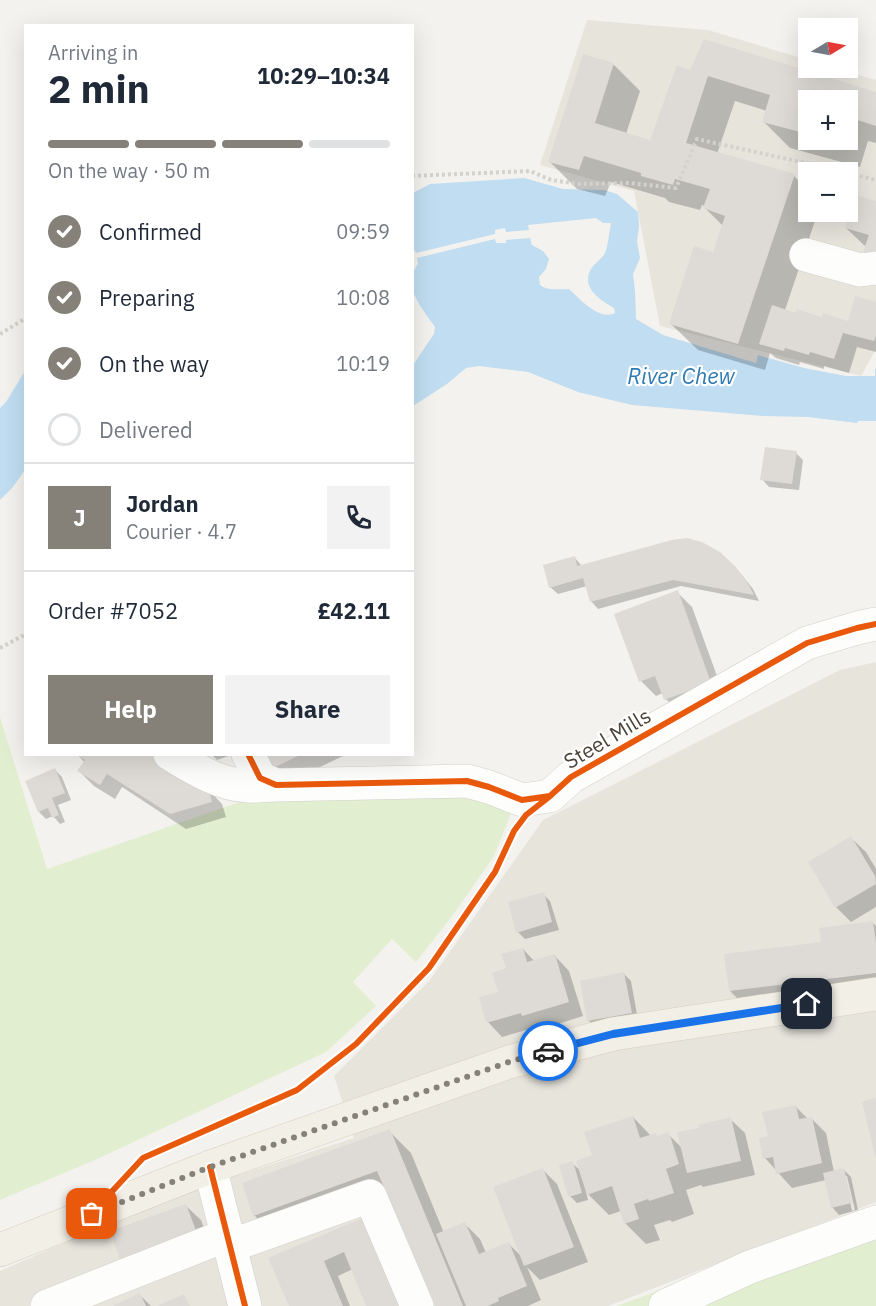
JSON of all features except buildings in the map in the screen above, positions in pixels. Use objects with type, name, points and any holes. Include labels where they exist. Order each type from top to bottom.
[{"type":"main road","points":[[0,1250],[210,1167],[509,1062],[603,1036],[876,994]]},
{"type":"street","points":[[806,255],[860,270],[876,268]]},
{"type":"street","name":"Steel Mills","points":[[173,756],[194,769],[227,783],[248,786],[467,782],[489,787],[522,800],[550,796],[571,777],[807,643],[876,624]]},
{"type":"street","points":[[249,756],[261,778],[276,785]]},
{"type":"street","points":[[210,1167],[245,1306]]},
{"type":"street","points":[[47,1306],[229,1241],[370,1196],[417,1306]]},
{"type":"street","points":[[665,1306],[750,1267],[876,1222]]},
{"type":"path","points":[[414,176],[530,171],[551,180],[579,184],[629,183],[676,188],[697,139],[798,162]]},
{"type":"path","points":[[858,176],[876,180]]},
{"type":"path","points":[[0,334],[24,319]]},
{"type":"path","points":[[0,648],[24,635]]},
{"type":"shaded area","points":[[587,20],[708,30],[798,57],[798,78],[858,78],[858,75],[876,80],[876,349],[861,376],[660,326],[634,191],[540,165]]},
{"type":"shaded area","points":[[876,662],[876,1202],[608,1306],[0,1306],[0,1271],[169,1197],[354,1138],[334,1076],[429,981],[543,820],[840,670]]},
{"type":"green space","points":[[0,717],[47,869],[251,798],[487,793],[510,799],[510,816],[494,856],[453,915],[416,962],[392,939],[353,982],[376,1006],[326,1052],[95,1160],[0,1200]]},
{"type":"green space","points":[[876,1210],[876,1306],[617,1306]]},
{"type":"water","name":"River Chew","points":[[524,178],[563,189],[604,190],[617,194],[638,212],[637,242],[640,258],[633,274],[636,319],[663,335],[756,363],[758,355],[804,368],[846,376],[875,376],[876,368],[876,421],[858,421],[857,423],[808,417],[763,416],[632,405],[578,392],[528,372],[479,366],[466,368],[447,384],[414,405],[414,364],[434,334],[435,327],[414,294],[414,270],[418,264],[417,258],[495,239],[496,243],[506,243],[506,240],[530,238],[532,245],[543,251],[549,259],[546,269],[539,277],[540,285],[550,289],[569,289],[596,312],[609,315],[615,313],[614,308],[594,293],[588,282],[591,269],[604,255],[611,223],[603,223],[596,218],[528,225],[529,230],[506,232],[505,228],[495,230],[495,234],[416,253],[414,250],[414,192],[430,184]]},
{"type":"water","points":[[24,373],[24,471],[0,500],[0,408]]},
{"type":"cycle path","points":[[249,756],[260,778],[276,785],[467,781],[522,800],[550,796],[571,777],[807,643],[876,624]]},
{"type":"cycle path","points":[[91,1214],[143,1158],[297,1090],[356,1044],[429,968],[495,872],[514,831],[526,815],[549,797]]},
{"type":"cycle path","points":[[210,1167],[245,1306]]},
{"type":"way so far","points":[[92,1214],[210,1167],[509,1062],[548,1051]]},
{"type":"route","points":[[548,1051],[613,1034],[807,1004]]}]
